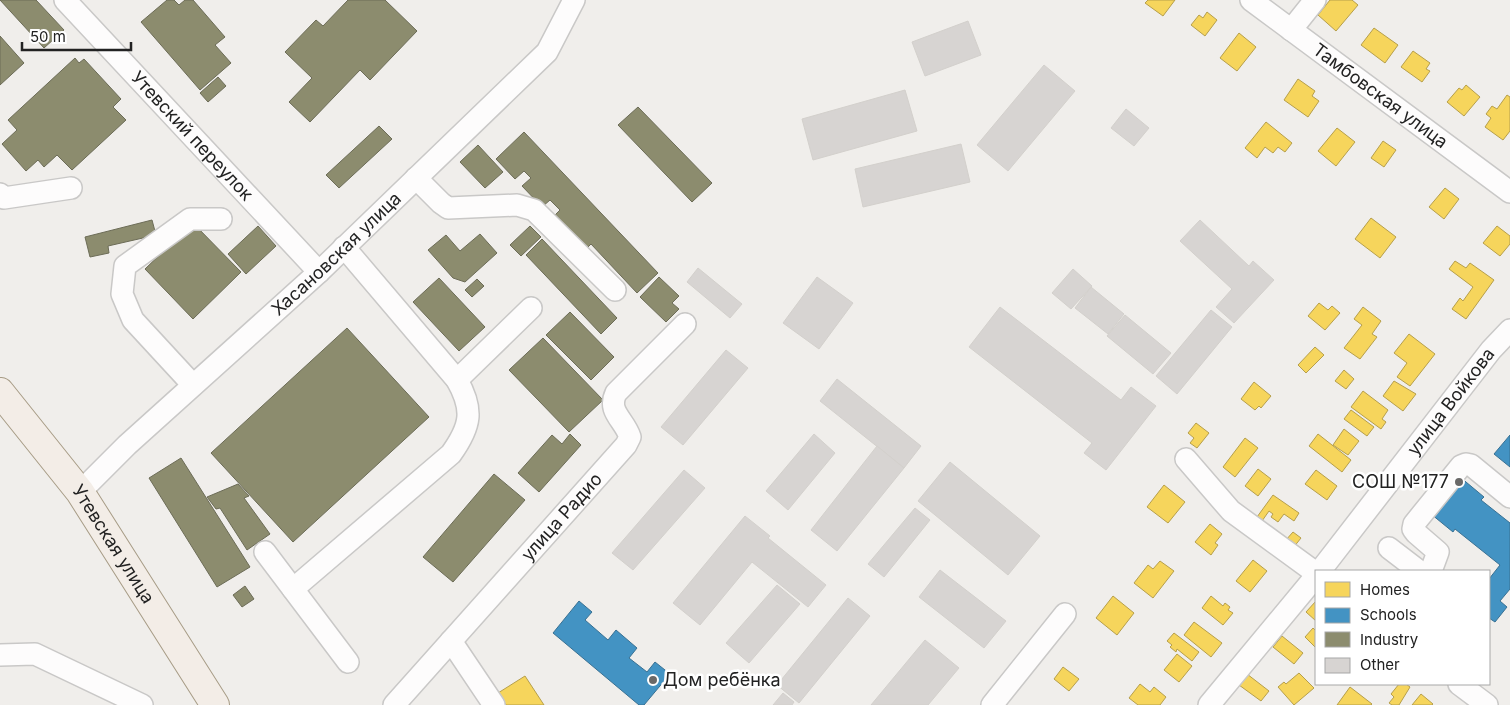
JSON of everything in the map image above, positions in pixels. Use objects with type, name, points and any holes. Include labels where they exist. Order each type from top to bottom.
[{"type":"main road","name":"Утевская улица","points":[[0,392],[80,492],[215,705]]},
{"type":"street","name":"Утевский переулок","points":[[65,0],[319,272]]},
{"type":"street","name":"Хасановская улица","points":[[80,492],[193,385],[319,272],[546,52],[574,0]]},
{"type":"street","name":"Тамбовская улица","points":[[1250,0],[1510,192]]},
{"type":"street","points":[[1291,30],[1316,0]]},
{"type":"street","points":[[416,178],[440,204],[448,208],[516,205],[534,210],[614,290]]},
{"type":"street","points":[[0,194],[4,198],[71,188]]},
{"type":"street","points":[[193,385],[133,320],[122,294],[125,266],[190,218],[222,219]]},
{"type":"street","points":[[293,589],[451,454],[464,436],[469,417],[467,397],[457,380],[344,247]]},
{"type":"street","points":[[457,380],[531,308]]},
{"type":"street","name":"улица Радио","points":[[394,705],[626,444],[630,437],[628,428],[614,411],[612,401],[616,393],[684,324]]},
{"type":"street","name":"улица Войкова","points":[[1321,570],[1491,350],[1510,330]]},
{"type":"street","points":[[1186,459],[1231,511],[1315,573]]},
{"type":"street","points":[[1431,570],[1438,552],[1416,533],[1413,529],[1414,524],[1461,466],[1466,464],[1471,466],[1510,497]]},
{"type":"street","points":[[1389,548],[1418,570]]},
{"type":"street","points":[[265,552],[348,662]]},
{"type":"street","points":[[1209,705],[1315,575]]},
{"type":"street","points":[[992,705],[1065,614]]},
{"type":"street","points":[[451,641],[494,705]]},
{"type":"street","points":[[0,655],[35,654],[142,705]]},
{"type":"street","points":[[1460,685],[1486,705]]},
{"type":"building: Homes","points":[[1148,0],[1175,0],[1163,16],[1145,3]]},
{"type":"building: Homes","points":[[1330,0],[1352,0],[1358,5],[1336,31],[1318,15]]},
{"type":"building: Homes","points":[[1207,12],[1217,20],[1205,36],[1191,25],[1199,15],[1203,18]]},
{"type":"building: Homes","points":[[1374,28],[1398,45],[1385,63],[1361,45]]},
{"type":"building: Homes","points":[[1239,33],[1256,47],[1237,71],[1220,58]]},
{"type":"building: Homes","points":[[1413,51],[1430,63],[1426,69],[1430,71],[1422,82],[1401,67]]},
{"type":"building: Homes","points":[[1298,79],[1315,91],[1312,96],[1319,101],[1308,117],[1284,100]]},
{"type":"building: Homes","points":[[1466,85],[1480,97],[1464,116],[1447,102],[1459,88],[1462,90]]},
{"type":"building: Homes","points":[[1507,95],[1510,97],[1510,131],[1503,140],[1485,127],[1491,118],[1486,114],[1492,106],[1497,109]]},
{"type":"building: Homes","points":[[1266,122],[1292,143],[1285,152],[1278,147],[1273,153],[1265,147],[1257,158],[1245,148]]},
{"type":"building: Homes","points":[[1337,128],[1355,142],[1336,166],[1318,151]]},
{"type":"building: Homes","points":[[1383,141],[1396,150],[1384,167],[1371,158]]},
{"type":"building: Homes","points":[[1445,188],[1459,199],[1444,219],[1429,207]]},
{"type":"building: Homes","points":[[1371,218],[1396,237],[1380,258],[1355,239]]},
{"type":"building: Homes","points":[[1497,226],[1510,236],[1510,244],[1500,256],[1483,243]]},
{"type":"building: Homes","points":[[1455,261],[1466,268],[1470,263],[1494,280],[1466,319],[1452,309],[1460,298],[1463,301],[1473,287],[1449,269]]},
{"type":"building: Homes","points":[[1319,303],[1328,310],[1332,306],[1340,313],[1325,330],[1308,316]]},
{"type":"building: Homes","points":[[1363,307],[1381,321],[1372,334],[1377,337],[1360,359],[1344,348],[1362,325],[1354,319]]},
{"type":"building: Homes","points":[[1409,334],[1435,354],[1410,386],[1397,377],[1407,363],[1394,353]]},
{"type":"building: Homes","points":[[1315,347],[1324,355],[1306,373],[1298,365]]},
{"type":"building: Homes","points":[[1344,370],[1354,379],[1346,389],[1335,381]]},
{"type":"building: Homes","points":[[1394,381],[1416,394],[1403,411],[1383,396]]},
{"type":"building: Homes","points":[[1254,382],[1271,396],[1261,408],[1259,406],[1255,410],[1241,399]]},
{"type":"building: Homes","points":[[1363,391],[1388,410],[1382,419],[1386,422],[1381,429],[1351,407]]},
{"type":"building: Homes","points":[[1351,410],[1374,427],[1367,436],[1344,419]]},
{"type":"building: Homes","points":[[1196,423],[1209,433],[1197,448],[1190,443],[1194,438],[1188,433]]},
{"type":"building: Homes","points":[[1344,429],[1359,441],[1348,455],[1333,445]]},
{"type":"building: Homes","points":[[1318,434],[1351,460],[1342,472],[1309,446]]},
{"type":"building: Homes","points":[[1245,438],[1258,448],[1235,477],[1223,467]]},
{"type":"building: Homes","points":[[1258,469],[1271,479],[1258,496],[1245,486]]},
{"type":"building: Homes","points":[[1316,470],[1337,486],[1327,500],[1305,484]]},
{"type":"building: Homes","points":[[1164,485],[1185,502],[1168,523],[1147,507]]},
{"type":"building: Homes","points":[[1273,495],[1299,513],[1294,521],[1284,514],[1278,522],[1271,517],[1273,514],[1269,511],[1262,521],[1257,517]]},
{"type":"building: Homes","points":[[1210,524],[1222,534],[1215,543],[1218,545],[1211,555],[1195,542]]},
{"type":"building: Homes","points":[[1293,532],[1301,538],[1293,548],[1285,541]]},
{"type":"building: Homes","points":[[1253,560],[1267,571],[1250,592],[1236,581]]},
{"type":"building: Homes","points":[[1160,561],[1174,571],[1153,598],[1134,583],[1148,565],[1153,569]]},
{"type":"building: Homes","points":[[1113,596],[1134,613],[1117,635],[1096,618]]},
{"type":"building: Homes","points":[[1211,596],[1223,606],[1225,603],[1230,607],[1228,610],[1233,613],[1223,625],[1202,608]]},
{"type":"building: Homes","points":[[1315,602],[1315,620],[1306,612]]},
{"type":"building: Homes","points":[[1194,622],[1222,643],[1211,657],[1184,635]]},
{"type":"building: Homes","points":[[1313,628],[1315,630],[1315,647],[1305,637]]},
{"type":"building: Homes","points":[[1174,633],[1199,652],[1192,661],[1177,649],[1176,652],[1170,647],[1172,645],[1167,641]]},
{"type":"building: Homes","points":[[1282,636],[1303,653],[1294,664],[1273,647]]},
{"type":"building: Homes","points":[[1177,654],[1192,666],[1179,682],[1164,670]]},
{"type":"building: Homes","points":[[1063,667],[1079,679],[1069,691],[1054,679]]},
{"type":"building: Homes","points":[[1299,673],[1314,688],[1294,705],[1278,687],[1284,682],[1286,684]]},
{"type":"building: Homes","points":[[1247,674],[1269,691],[1261,701],[1239,685]]},
{"type":"building: Homes","points":[[525,676],[544,705],[506,705],[498,693]]},
{"type":"building: Homes","points":[[1140,684],[1150,692],[1154,687],[1166,697],[1160,705],[1138,705],[1129,698]]},
{"type":"building: Homes","points":[[1398,685],[1407,685],[1410,687],[1399,705],[1389,703],[1394,697],[1391,694]]},
{"type":"building: Homes","points":[[1350,687],[1372,704],[1337,705]]},
{"type":"building: Homes","points":[[1421,694],[1433,704],[1412,705]]},
{"type":"building: Schools","points":[[1510,435],[1510,467],[1494,454]]},
{"type":"building: Schools","points":[[1460,477],[1484,497],[1481,500],[1510,523],[1510,589],[1500,601],[1507,607],[1495,622],[1490,619],[1490,578],[1500,565],[1455,529],[1453,532],[1431,514]]},
{"type":"building: Schools","points":[[579,601],[592,612],[585,620],[608,640],[616,630],[637,648],[629,658],[647,672],[655,662],[670,674],[644,705],[639,705],[553,633]]},
{"type":"building: Industry","points":[[0,0],[36,0],[64,30],[44,48]]},
{"type":"building: Industry","points":[[167,0],[174,0],[179,5],[185,0],[193,0],[225,37],[215,45],[231,63],[200,90],[141,22]]},
{"type":"building: Industry","points":[[348,0],[385,0],[417,31],[370,80],[360,70],[310,122],[289,102],[312,78],[285,52],[316,20],[323,26]]},
{"type":"building: Industry","points":[[0,36],[24,63],[0,85]]},
{"type":"building: Industry","points":[[75,58],[79,63],[84,59],[121,99],[113,107],[126,120],[72,170],[57,155],[44,167],[38,160],[26,171],[2,144],[17,130],[8,120]]},
{"type":"building: Industry","points":[[218,77],[226,86],[208,102],[200,93]]},
{"type":"building: Industry","points":[[638,107],[712,183],[692,202],[618,125]]},
{"type":"building: Industry","points":[[379,126],[392,139],[339,188],[326,175]]},
{"type":"building: Industry","points":[[524,132],[658,273],[637,293],[591,244],[584,251],[552,218],[560,210],[550,200],[542,207],[522,186],[531,178],[524,171],[515,179],[496,159]]},
{"type":"building: Industry","points":[[478,145],[503,172],[485,188],[460,162]]},
{"type":"building: Industry","points":[[152,220],[156,235],[108,246],[109,253],[90,257],[85,237]]},
{"type":"building: Industry","points":[[193,223],[241,272],[193,319],[145,269]]},
{"type":"building: Industry","points":[[258,226],[276,246],[246,274],[228,254]]},
{"type":"building: Industry","points":[[530,226],[541,237],[521,256],[510,245]]},
{"type":"building: Industry","points":[[480,234],[497,253],[465,282],[453,278],[428,250],[446,235],[460,251]]},
{"type":"building: Industry","points":[[542,239],[617,318],[601,334],[526,255]]},
{"type":"building: Industry","points":[[659,277],[679,296],[672,303],[679,309],[666,322],[640,297]]},
{"type":"building: Industry","points":[[439,278],[485,327],[459,351],[413,302]]},
{"type":"building: Industry","points":[[477,279],[484,286],[472,297],[465,290]]},
{"type":"building: Industry","points":[[570,312],[614,357],[591,380],[546,335]]},
{"type":"building: Industry","points":[[347,328],[429,417],[293,542],[211,453]]},
{"type":"building: Industry","points":[[543,338],[603,400],[569,432],[509,370]]},
{"type":"building: Industry","points":[[570,434],[581,445],[539,492],[518,473],[552,435],[562,444]]},
{"type":"building: Industry","points":[[181,458],[250,567],[217,587],[149,478]]},
{"type":"building: Industry","points":[[494,474],[525,500],[453,582],[423,557]]},
{"type":"building: Industry","points":[[238,484],[249,496],[244,498],[270,534],[247,550],[220,508],[216,509],[207,497]]},
{"type":"building: Industry","points":[[245,586],[254,599],[242,607],[233,595]]},
{"type":"building: Other","points":[[968,21],[981,55],[925,76],[912,42]]},
{"type":"building: Other","points":[[1044,65],[1075,91],[1008,171],[977,145]]},
{"type":"building: Other","points":[[905,90],[917,131],[813,160],[802,119]]},
{"type":"building: Other","points":[[1126,109],[1149,128],[1134,146],[1111,128]]},
{"type":"building: Other","points":[[961,144],[970,182],[863,207],[855,169]]},
{"type":"building: Other","points":[[1200,220],[1249,266],[1253,261],[1274,280],[1234,323],[1216,307],[1232,289],[1180,241]]},
{"type":"building: Other","points":[[698,268],[742,304],[730,318],[687,282]]},
{"type":"building: Other","points":[[1073,269],[1092,286],[1071,309],[1052,293]]},
{"type":"building: Other","points":[[817,277],[853,303],[819,349],[783,323]]},
{"type":"building: Other","points":[[1091,287],[1124,314],[1108,334],[1075,308]]},
{"type":"building: Other","points":[[1000,307],[1121,400],[1131,387],[1156,406],[1106,470],[1084,453],[1092,443],[969,347]]},
{"type":"building: Other","points":[[1211,310],[1232,327],[1177,394],[1156,376]]},
{"type":"building: Other","points":[[1125,315],[1171,353],[1153,374],[1107,336]]},
{"type":"building: Other","points":[[726,350],[748,368],[683,445],[661,427]]},
{"type":"building: Other","points":[[837,379],[921,446],[904,468],[820,401]]},
{"type":"building: Other","points":[[814,434],[835,453],[788,510],[766,491]]},
{"type":"building: Other","points":[[877,446],[904,468],[837,551],[811,530]]},
{"type":"building: Other","points":[[950,462],[1040,536],[1008,575],[918,501]]},
{"type":"building: Other","points":[[684,470],[705,488],[633,570],[612,553]]},
{"type":"building: Other","points":[[915,508],[930,520],[884,577],[868,564]]},
{"type":"building: Other","points":[[745,516],[770,536],[768,538],[826,585],[808,607],[752,562],[700,625],[673,603]]},
{"type":"building: Other","points":[[940,570],[1006,621],[984,648],[919,597]]},
{"type":"building: Other","points":[[777,585],[800,604],[749,663],[726,643]]},
{"type":"building: Other","points":[[848,598],[870,616],[799,703],[777,685]]},
{"type":"building: Other","points":[[925,640],[959,668],[928,705],[871,705]]},
{"type":"building: Other","points":[[783,693],[794,702],[792,705],[773,705]]},
{"type":"place","name":"СОШ №177","points":[[1459,482]]},
{"type":"place","name":"Дом ребёнка","points":[[653,680]]}]
